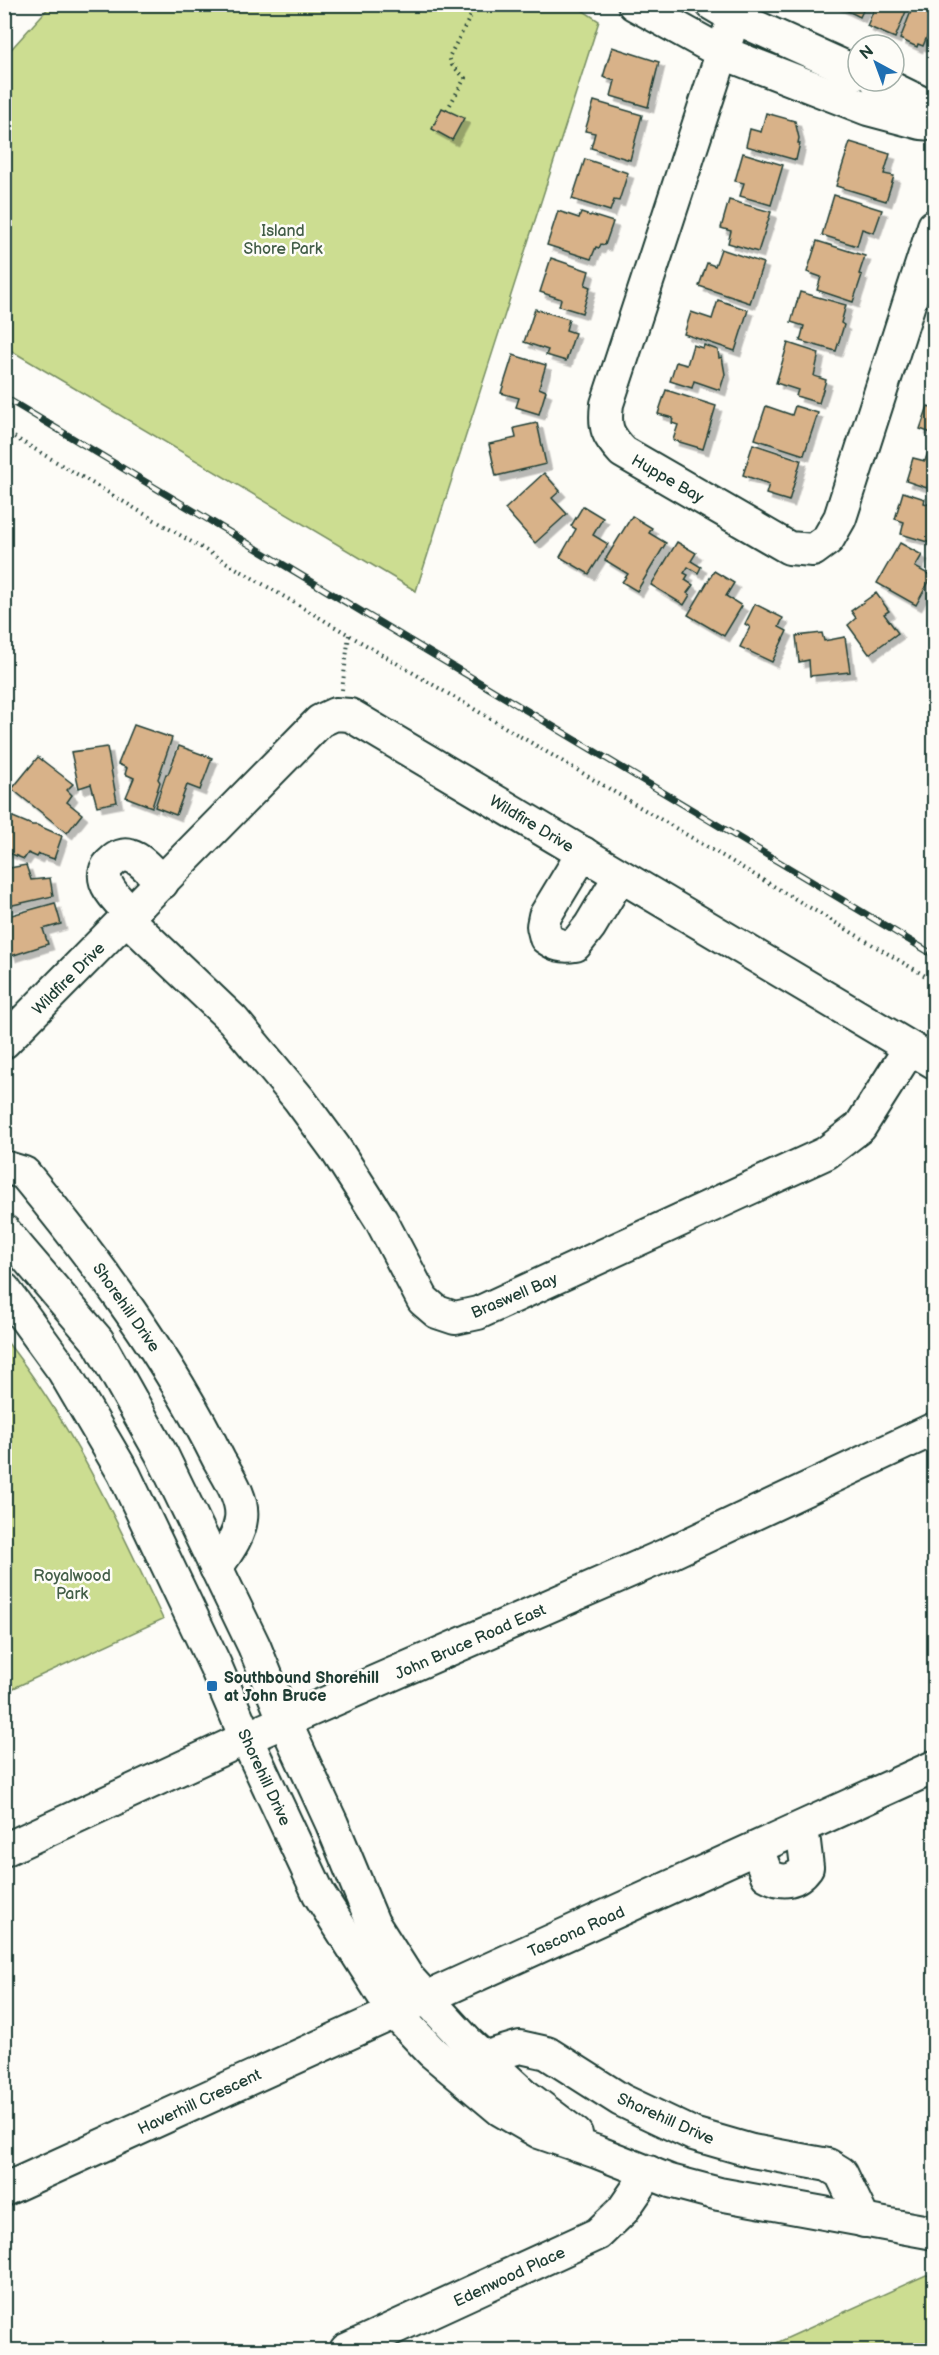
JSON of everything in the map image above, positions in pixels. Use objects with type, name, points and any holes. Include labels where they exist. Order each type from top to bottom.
[{"type":"street","points":[[634,4],[721,52],[868,109],[921,123],[934,124]]},
{"type":"street","points":[[723,11],[846,67]]},
{"type":"street","name":"Huppe Bay","points":[[723,11],[721,52],[607,404],[605,422],[610,439],[623,452],[789,548],[813,550],[828,539],[840,518],[934,226]]},
{"type":"street","points":[[901,93],[934,110]]},
{"type":"street","name":"Wildfire Drive","points":[[4,1042],[320,721],[334,714],[350,715],[922,1055]]},
{"type":"street","points":[[583,854],[545,916],[543,926],[546,938],[554,944],[563,947],[574,945],[590,926],[620,876]]},
{"type":"street","points":[[129,917],[109,891],[105,881],[106,871],[111,862],[119,856],[130,855],[162,883]]},
{"type":"street","name":"Braswell Bay","points":[[129,917],[233,1020],[291,1090],[335,1148],[381,1220],[423,1300],[437,1312],[455,1318],[478,1313],[826,1153],[860,1127],[922,1055]]},
{"type":"street","name":"Shorehill Drive","points":[[4,1167],[24,1173],[115,1287],[172,1374],[210,1442],[236,1493],[241,1518],[232,1544],[216,1568]]},
{"type":"street","name":"Shorehill Drive","points":[[4,1231],[98,1341],[162,1455],[254,1646],[373,1923],[408,1978],[425,1999],[483,2058],[522,2093],[597,2152]]},
{"type":"street","name":"Shorehill Drive","points":[[4,1289],[63,1370],[124,1474],[215,1665],[246,1738],[319,1894],[394,2012],[432,2052],[501,2110],[539,2132],[670,2181],[719,2194],[934,2233]]},
{"type":"street","name":"John Bruce Road East","points":[[4,1850],[246,1738],[666,1555],[934,1429]]},
{"type":"street","name":"Tascona Road","points":[[394,2012],[934,1767]]},
{"type":"street","points":[[757,1849],[767,1875],[777,1881],[790,1880],[801,1875],[807,1867],[804,1842],[799,1830]]},
{"type":"street","name":"Haverhill Crescent","points":[[4,2190],[394,2012]]},
{"type":"street","name":"Shorehill Drive","points":[[483,2058],[520,2047],[547,2053],[621,2100],[693,2134],[752,2151],[828,2165],[841,2173],[864,2221]]},
{"type":"street","name":"Edenwood Place","points":[[346,2350],[598,2234],[623,2210],[649,2172]]},
{"type":"path","points":[[447,110],[465,78],[452,65],[449,57],[477,4]]},
{"type":"path","points":[[4,431],[934,981]]},
{"type":"path","points":[[339,715],[349,635]]},
{"type":"green space","name":"Island Shore Park","points":[[573,4],[599,21],[416,591],[5,347],[5,56],[51,5]]},
{"type":"green space","name":"Royalwood Park","points":[[4,1338],[28,1370],[72,1438],[110,1509],[163,1619],[5,1692]]},
{"type":"green space","points":[[926,2275],[934,2276],[934,2350],[761,2350]]},
{"type":"building","points":[[834,4],[866,4],[860,17]]},
{"type":"building","points":[[876,4],[909,4],[897,33],[883,33],[867,26]]},
{"type":"building","points":[[914,4],[934,4],[934,20],[923,46],[918,44],[917,47],[906,42],[906,33],[902,33]]},
{"type":"building","points":[[612,47],[659,62],[648,107],[611,96],[615,81],[603,77]]},
{"type":"building","points":[[594,101],[642,115],[630,160],[591,148],[595,133],[585,131]]},
{"type":"building","points":[[442,108],[464,118],[452,140],[432,129]]},
{"type":"building","points":[[766,113],[795,121],[798,143],[800,143],[796,160],[746,146],[750,129],[761,132]]},
{"type":"building","points":[[850,142],[890,154],[884,174],[894,176],[886,201],[836,186]]},
{"type":"building","points":[[743,153],[783,165],[771,205],[740,196],[744,183],[735,181]]},
{"type":"building","points":[[585,159],[628,173],[619,201],[614,200],[610,211],[572,199]]},
{"type":"building","points":[[834,195],[882,210],[874,233],[862,229],[857,246],[822,235]]},
{"type":"building","points":[[729,200],[771,212],[758,252],[728,243],[731,231],[721,228]]},
{"type":"building","points":[[558,211],[579,218],[581,213],[613,222],[605,245],[601,244],[599,248],[596,247],[591,259],[547,245]]},
{"type":"building","points":[[817,241],[865,256],[859,274],[862,275],[853,302],[817,290],[821,277],[807,272]]},
{"type":"building","points":[[721,249],[763,263],[750,303],[699,286],[707,263],[715,266]]},
{"type":"building","points":[[551,258],[589,271],[585,285],[590,287],[582,313],[559,306],[561,299],[540,292]]},
{"type":"building","points":[[800,292],[846,305],[841,323],[844,325],[836,351],[800,341],[804,326],[791,322]]},
{"type":"building","points":[[718,300],[748,310],[735,351],[684,334],[691,312],[712,319]]},
{"type":"building","points":[[535,309],[569,319],[566,330],[575,333],[566,361],[546,355],[548,350],[524,342]]},
{"type":"building","points":[[788,343],[819,353],[814,376],[826,380],[819,403],[796,396],[798,390],[776,383]]},
{"type":"building","points":[[693,345],[703,348],[704,345],[718,350],[719,358],[722,357],[725,374],[720,390],[694,381],[692,388],[670,381],[676,362],[687,365]]},
{"type":"building","points":[[513,355],[546,365],[539,388],[546,391],[539,414],[516,407],[519,398],[501,393]]},
{"type":"building","points":[[666,390],[716,406],[703,449],[673,440],[678,425],[672,423],[673,418],[658,414]]},
{"type":"building","points":[[766,406],[792,415],[795,406],[818,413],[804,455],[755,439]]},
{"type":"building","points":[[928,406],[934,408],[934,434],[920,429]]},
{"type":"building","points":[[537,423],[546,464],[496,476],[489,444],[516,438],[514,428]]},
{"type":"building","points":[[932,440],[934,441],[934,486],[928,484],[927,488],[906,481],[913,458],[925,461]]},
{"type":"building","points":[[753,444],[801,460],[789,501],[766,494],[769,484],[743,475]]},
{"type":"building","points":[[544,473],[560,491],[552,498],[567,514],[535,543],[505,509]]},
{"type":"building","points":[[903,492],[925,499],[924,503],[934,506],[934,544],[901,534],[904,522],[895,519]]},
{"type":"building","points":[[583,506],[603,518],[593,535],[608,544],[589,574],[560,557],[576,529],[571,526]]},
{"type":"building","points":[[632,516],[652,528],[649,533],[666,543],[637,591],[622,582],[628,574],[605,560]]},
{"type":"building","points":[[677,542],[696,553],[691,561],[701,567],[698,573],[688,567],[684,573],[688,575],[685,580],[693,585],[687,593],[690,595],[684,605],[651,585]]},
{"type":"building","points":[[900,543],[922,555],[915,567],[932,576],[916,605],[877,583]]},
{"type":"building","points":[[714,571],[734,583],[726,596],[742,606],[724,636],[688,615]]},
{"type":"building","points":[[876,593],[889,611],[884,614],[898,633],[869,654],[848,625],[856,618],[851,611]]},
{"type":"building","points":[[755,604],[783,618],[779,627],[787,631],[772,662],[740,647],[750,627],[745,624]]},
{"type":"building","points":[[822,633],[824,641],[845,637],[850,672],[810,676],[809,660],[799,662],[796,636]]},
{"type":"building","points":[[134,725],[172,738],[158,779],[160,782],[152,807],[126,797],[134,778],[125,774],[127,768],[118,764]]},
{"type":"building","points":[[179,746],[212,758],[200,790],[187,785],[176,815],[155,807],[166,774],[168,774]]},
{"type":"building","points":[[107,747],[117,802],[97,806],[91,784],[79,788],[71,752]]},
{"type":"building","points":[[38,757],[73,784],[67,790],[72,795],[67,802],[82,814],[67,833],[12,789]]},
{"type":"building","points":[[4,816],[37,825],[62,836],[54,859],[39,854],[37,857],[28,853],[24,859],[4,851]]},
{"type":"building","points":[[26,865],[31,880],[50,878],[53,896],[4,907],[4,869]]},
{"type":"building","points":[[55,903],[61,924],[43,929],[48,944],[11,956],[7,942],[4,941],[4,917]]},
{"type":"railway","points":[[4,397],[934,955]]},
{"type":"place","name":"Southbound Shorehill at John Bruce","points":[[212,1686]]}]
